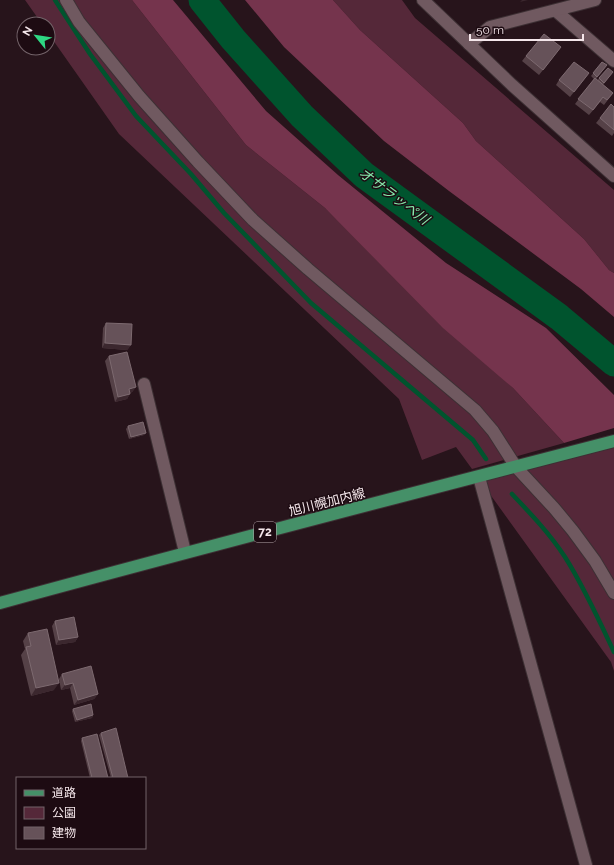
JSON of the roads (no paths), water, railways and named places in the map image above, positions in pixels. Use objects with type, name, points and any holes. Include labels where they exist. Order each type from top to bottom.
[{"type":"main road","name":"旭川幌加内線","points":[[0,603],[185,552],[614,441]]},
{"type":"street","points":[[66,0],[79,22],[139,96],[198,162],[253,220],[308,269],[475,410],[493,431],[516,466],[573,531],[595,561],[614,593]]},
{"type":"street","points":[[423,0],[517,90],[614,176]]},
{"type":"street","points":[[469,44],[490,27],[595,0]]},
{"type":"street","points":[[556,11],[614,62]]},
{"type":"street","points":[[144,384],[185,552]]},
{"type":"street","points":[[479,477],[586,865]]},
{"type":"waterway","points":[[55,0],[90,54],[136,116],[191,174],[224,213],[311,303],[473,440],[486,459]]},
{"type":"waterway","name":"オサラッペ川","points":[[202,0],[233,39],[302,116],[364,175],[559,317],[614,363]]},
{"type":"waterway","points":[[512,494],[547,532],[565,557],[585,592],[614,652]]}]
